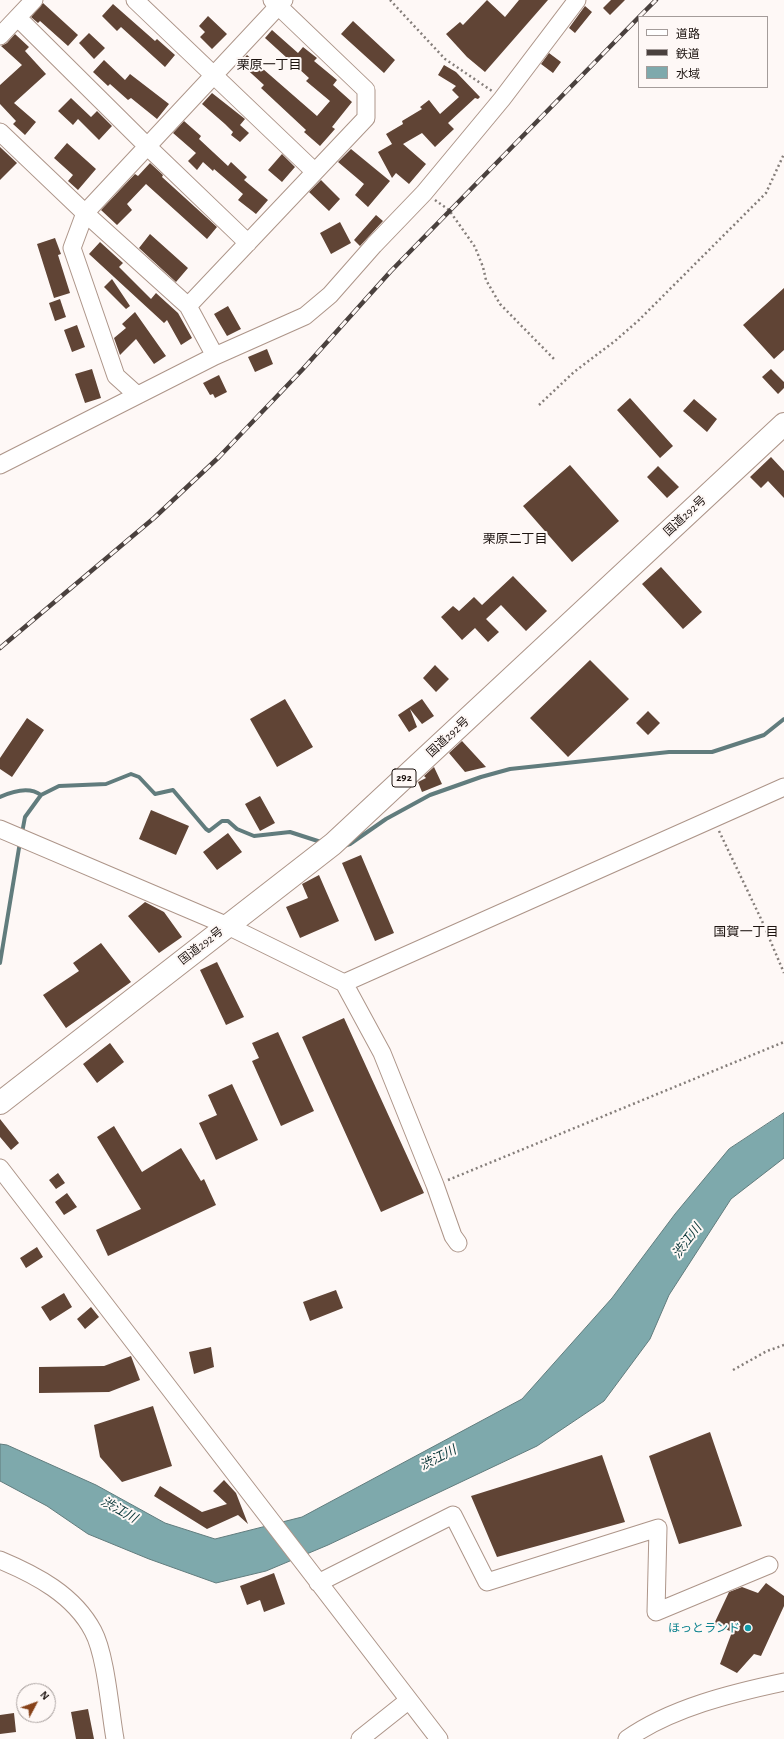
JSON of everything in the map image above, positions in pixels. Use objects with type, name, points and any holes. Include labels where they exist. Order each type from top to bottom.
[{"type":"highway","name":"国道292号","points":[[0,1103],[333,844],[784,424]]},
{"type":"street","points":[[0,36],[34,0]]},
{"type":"street","points":[[135,0],[314,171]]},
{"type":"street","points":[[0,465],[136,394],[215,356],[305,316],[330,294],[424,193],[502,99],[577,0]]},
{"type":"street","points":[[136,394],[116,376],[72,248],[85,213],[278,2],[366,90],[366,118],[314,171],[188,306]]},
{"type":"street","points":[[18,18],[147,146],[248,242]]},
{"type":"street","points":[[0,132],[85,213],[188,306],[215,356]]},
{"type":"street","points":[[344,983],[784,787]]},
{"type":"street","points":[[0,829],[228,926],[344,983],[382,1053],[435,1185],[453,1236],[458,1243]]},
{"type":"street","points":[[0,1168],[305,1567],[439,1739]]},
{"type":"street","points":[[318,1583],[453,1515],[488,1582],[658,1528],[656,1612],[769,1565]]},
{"type":"street","points":[[0,1560],[21,1568],[65,1596],[94,1632],[103,1663],[115,1739]]},
{"type":"street","points":[[627,1739],[636,1733],[683,1711],[733,1693],[784,1682]]},
{"type":"street","points":[[360,1739],[409,1700]]},
{"type":"path","points":[[390,0],[445,59],[502,99]]},
{"type":"path","points":[[539,405],[574,372],[615,341],[639,320],[766,193],[784,154]]},
{"type":"path","points":[[424,193],[449,210],[475,247],[483,266],[486,280],[500,304],[555,360]]},
{"type":"path","points":[[712,818],[762,921],[784,973]]},
{"type":"path","points":[[435,1185],[784,1042]]},
{"type":"path","points":[[733,1370],[767,1351],[784,1345]]},
{"type":"water","name":"渋江川","points":[[784,1113],[784,1158],[731,1199],[669,1295],[650,1339],[604,1401],[537,1446],[328,1545],[266,1571],[216,1583],[149,1559],[88,1534],[47,1506],[0,1481],[0,1444],[7,1445],[96,1485],[165,1523],[215,1539],[302,1517],[522,1399],[612,1298],[675,1214],[729,1149]]},
{"type":"building","points":[[487,0],[505,17],[519,0],[548,0],[485,72],[467,57],[446,34],[460,22],[463,25]]},
{"type":"building","points":[[611,0],[625,0],[610,15],[603,8]]},
{"type":"building","points":[[43,3],[78,35],[68,46],[40,21],[38,23],[31,17]]},
{"type":"building","points":[[113,4],[155,41],[157,39],[175,55],[165,67],[121,27],[117,31],[102,16]]},
{"type":"building","points":[[585,6],[592,12],[575,33],[569,28]]},
{"type":"building","points":[[208,16],[227,34],[212,49],[200,37],[205,32],[199,26]]},
{"type":"building","points":[[353,21],[395,60],[384,73],[341,34]]},
{"type":"building","points":[[272,30],[298,53],[303,47],[317,58],[314,61],[337,80],[333,85],[352,102],[332,127],[335,129],[320,146],[304,132],[306,130],[261,88],[264,85],[240,63],[247,55],[317,116],[330,101],[306,81],[309,78],[265,38]]},
{"type":"building","points":[[89,33],[105,48],[94,59],[79,43]]},
{"type":"building","points":[[15,34],[29,47],[25,51],[46,74],[14,103],[36,122],[25,135],[13,124],[16,121],[0,104],[0,85],[22,65],[1,46],[7,43]]},
{"type":"building","points":[[549,53],[561,62],[553,73],[541,64]]},
{"type":"building","points":[[104,60],[125,80],[130,74],[169,104],[157,119],[131,98],[128,100],[110,84],[108,86],[93,72]]},
{"type":"building","points":[[444,65],[456,72],[480,97],[478,99],[475,98],[448,123],[454,129],[435,147],[422,133],[403,144],[426,164],[409,184],[396,173],[392,178],[378,152],[392,144],[386,134],[403,124],[402,121],[422,109],[420,107],[429,100],[440,114],[459,97],[452,90],[456,86],[438,75]]},
{"type":"building","points":[[212,93],[245,119],[240,125],[249,133],[240,142],[231,135],[233,132],[225,124],[202,104]]},
{"type":"building","points":[[71,98],[91,117],[97,111],[112,126],[99,140],[78,119],[73,125],[58,111]]},
{"type":"building","points":[[184,121],[201,136],[199,139],[228,166],[231,162],[247,177],[244,180],[268,200],[256,214],[238,200],[243,194],[214,169],[213,171],[203,162],[197,170],[188,161],[196,153],[173,133]]},
{"type":"building","points":[[67,143],[96,169],[78,190],[68,181],[73,175],[54,158]]},
{"type":"building","points":[[0,147],[17,163],[0,180]]},
{"type":"building","points":[[351,149],[390,181],[368,207],[355,195],[364,184],[338,162]]},
{"type":"building","points":[[282,154],[295,167],[282,182],[268,170]]},
{"type":"building","points":[[150,163],[163,175],[162,177],[217,227],[207,239],[146,184],[127,204],[132,210],[117,225],[101,210],[135,174],[138,176]]},
{"type":"building","points":[[321,180],[340,199],[329,211],[309,192]]},
{"type":"building","points":[[376,215],[383,221],[360,246],[354,240]]},
{"type":"building","points":[[340,222],[351,243],[331,254],[320,233]]},
{"type":"building","points":[[150,234],[188,268],[176,282],[139,248]]},
{"type":"building","points":[[55,238],[61,254],[58,255],[70,293],[54,298],[37,244]]},
{"type":"building","points":[[100,242],[123,263],[119,267],[151,299],[156,293],[178,313],[192,338],[181,345],[167,320],[164,323],[89,254]]},
{"type":"building","points":[[112,279],[130,306],[126,309],[104,287]]},
{"type":"building","points":[[784,288],[784,350],[774,359],[743,325]]},
{"type":"building","points":[[60,299],[66,317],[55,321],[49,303]]},
{"type":"building","points":[[228,306],[241,329],[227,336],[214,314]]},
{"type":"building","points":[[135,312],[166,356],[154,364],[136,339],[120,355],[114,338],[126,328],[122,324]]},
{"type":"building","points":[[77,325],[85,347],[72,352],[64,330]]},
{"type":"building","points":[[267,349],[273,364],[255,372],[248,357]]},
{"type":"building","points":[[92,369],[101,398],[85,403],[75,374]]},
{"type":"building","points":[[771,369],[784,382],[784,388],[778,394],[762,377]]},
{"type":"building","points":[[219,375],[227,392],[215,398],[213,394],[210,395],[203,383]]},
{"type":"building","points":[[630,398],[673,446],[660,458],[617,410]]},
{"type":"building","points":[[694,399],[717,419],[707,432],[683,411]]},
{"type":"building","points":[[771,457],[784,471],[784,498],[768,481],[761,488],[750,477]]},
{"type":"building","points":[[570,465],[619,521],[572,562],[523,506]]},
{"type":"building","points":[[658,466],[679,487],[667,498],[647,477]]},
{"type":"building","points":[[661,567],[702,612],[683,629],[642,584]]},
{"type":"building","points":[[513,576],[547,611],[526,631],[501,605],[486,619],[499,632],[488,642],[475,628],[462,640],[441,617],[453,606],[459,611],[474,597],[482,605]]},
{"type":"building","points":[[590,660],[629,699],[568,757],[530,718]]},
{"type":"building","points":[[435,665],[449,679],[436,692],[423,678]]},
{"type":"building","points":[[285,699],[313,747],[277,767],[250,719]]},
{"type":"building","points":[[422,699],[434,716],[422,724],[410,709],[417,727],[409,732],[398,715]]},
{"type":"building","points":[[648,711],[660,723],[648,735],[636,723]]},
{"type":"building","points":[[27,718],[44,730],[12,777],[0,769],[0,758]]},
{"type":"building","points":[[462,741],[486,767],[465,772],[449,753]]},
{"type":"building","points":[[434,767],[442,784],[422,792],[418,782],[426,778],[424,776]]},
{"type":"building","points":[[260,796],[275,823],[260,831],[245,804]]},
{"type":"building","points":[[151,810],[189,826],[176,855],[139,839]]},
{"type":"building","points":[[228,833],[242,852],[217,870],[203,852]]},
{"type":"building","points":[[361,855],[394,933],[375,941],[342,863]]},
{"type":"building","points":[[319,875],[339,921],[300,938],[286,907],[308,898],[302,884]]},
{"type":"building","points":[[145,902],[164,912],[182,937],[159,953],[128,916]]},
{"type":"building","points":[[101,943],[131,982],[66,1028],[43,995],[79,971],[73,963]]},
{"type":"building","points":[[217,962],[244,1017],[226,1025],[200,970]]},
{"type":"building","points":[[344,1018],[424,1193],[381,1212],[302,1037]]},
{"type":"building","points":[[278,1032],[314,1111],[281,1126],[252,1061],[259,1058],[252,1043]]},
{"type":"building","points":[[110,1043],[124,1062],[97,1083],[83,1064]]},
{"type":"building","points":[[232,1084],[258,1140],[216,1160],[199,1123],[217,1115],[208,1095]]},
{"type":"building","points":[[0,1119],[19,1143],[11,1150],[0,1137]]},
{"type":"building","points":[[114,1126],[142,1172],[181,1148],[201,1181],[204,1179],[216,1205],[108,1256],[96,1230],[141,1209],[97,1137]]},
{"type":"building","points":[[58,1173],[65,1183],[56,1189],[49,1180]]},
{"type":"building","points":[[67,1193],[77,1207],[64,1215],[55,1202]]},
{"type":"building","points":[[37,1247],[43,1257],[26,1268],[20,1258]]},
{"type":"building","points":[[336,1290],[343,1308],[310,1321],[303,1302]]},
{"type":"building","points":[[64,1293],[72,1307],[50,1321],[41,1307]]},
{"type":"building","points":[[91,1307],[99,1317],[85,1329],[77,1319]]},
{"type":"building","points":[[211,1347],[214,1367],[194,1374],[189,1352]]},
{"type":"building","points":[[131,1356],[140,1380],[109,1392],[39,1393],[39,1367],[104,1366]]},
{"type":"building","points":[[153,1406],[172,1466],[122,1482],[100,1457],[94,1425]]},
{"type":"building","points":[[710,1432],[742,1526],[679,1544],[649,1456]]},
{"type":"building","points":[[602,1455],[625,1522],[497,1557],[471,1496]]},
{"type":"building","points":[[224,1480],[236,1493],[248,1524],[238,1515],[207,1529],[154,1496],[160,1486],[202,1512],[227,1504],[213,1491]]},
{"type":"building","points":[[274,1573],[285,1604],[264,1612],[260,1600],[247,1605],[240,1586]]},
{"type":"building","name":"ほっとランド","points":[[766,1583],[784,1596],[784,1606],[761,1656],[754,1654],[737,1673],[720,1664],[732,1632],[714,1624],[729,1592],[742,1587],[758,1593]]},
{"type":"building","points":[[88,1709],[94,1739],[76,1739],[71,1712]]},
{"type":"building","points":[[14,1713],[16,1732],[0,1734],[0,1715]]},
{"type":"waterway","points":[[344,846],[350,844],[386,819],[430,795],[481,777],[510,769],[669,752],[712,752],[764,735],[784,719]]},
{"type":"waterway","points":[[22,833],[25,817],[41,795],[59,786],[106,784],[131,774],[139,777],[155,794],[173,790],[209,831],[222,821],[228,821],[237,829],[254,836],[290,832],[324,843]]},
{"type":"waterway","points":[[0,797],[21,790],[36,792],[41,795]]},
{"type":"waterway","points":[[0,963],[20,842]]},
{"type":"railway","points":[[640,16],[656,0]]},
{"type":"railway","points":[[0,648],[154,518],[219,457],[302,370],[391,271],[638,18]]},
{"type":"place","name":"ほっとランド","points":[[748,1628]]},
{"type":"district","name":"栗原一丁目","points":[[269,65]]},
{"type":"district","name":"栗原二丁目","points":[[515,539]]},
{"type":"district","name":"国賀一丁目","points":[[746,932]]}]
